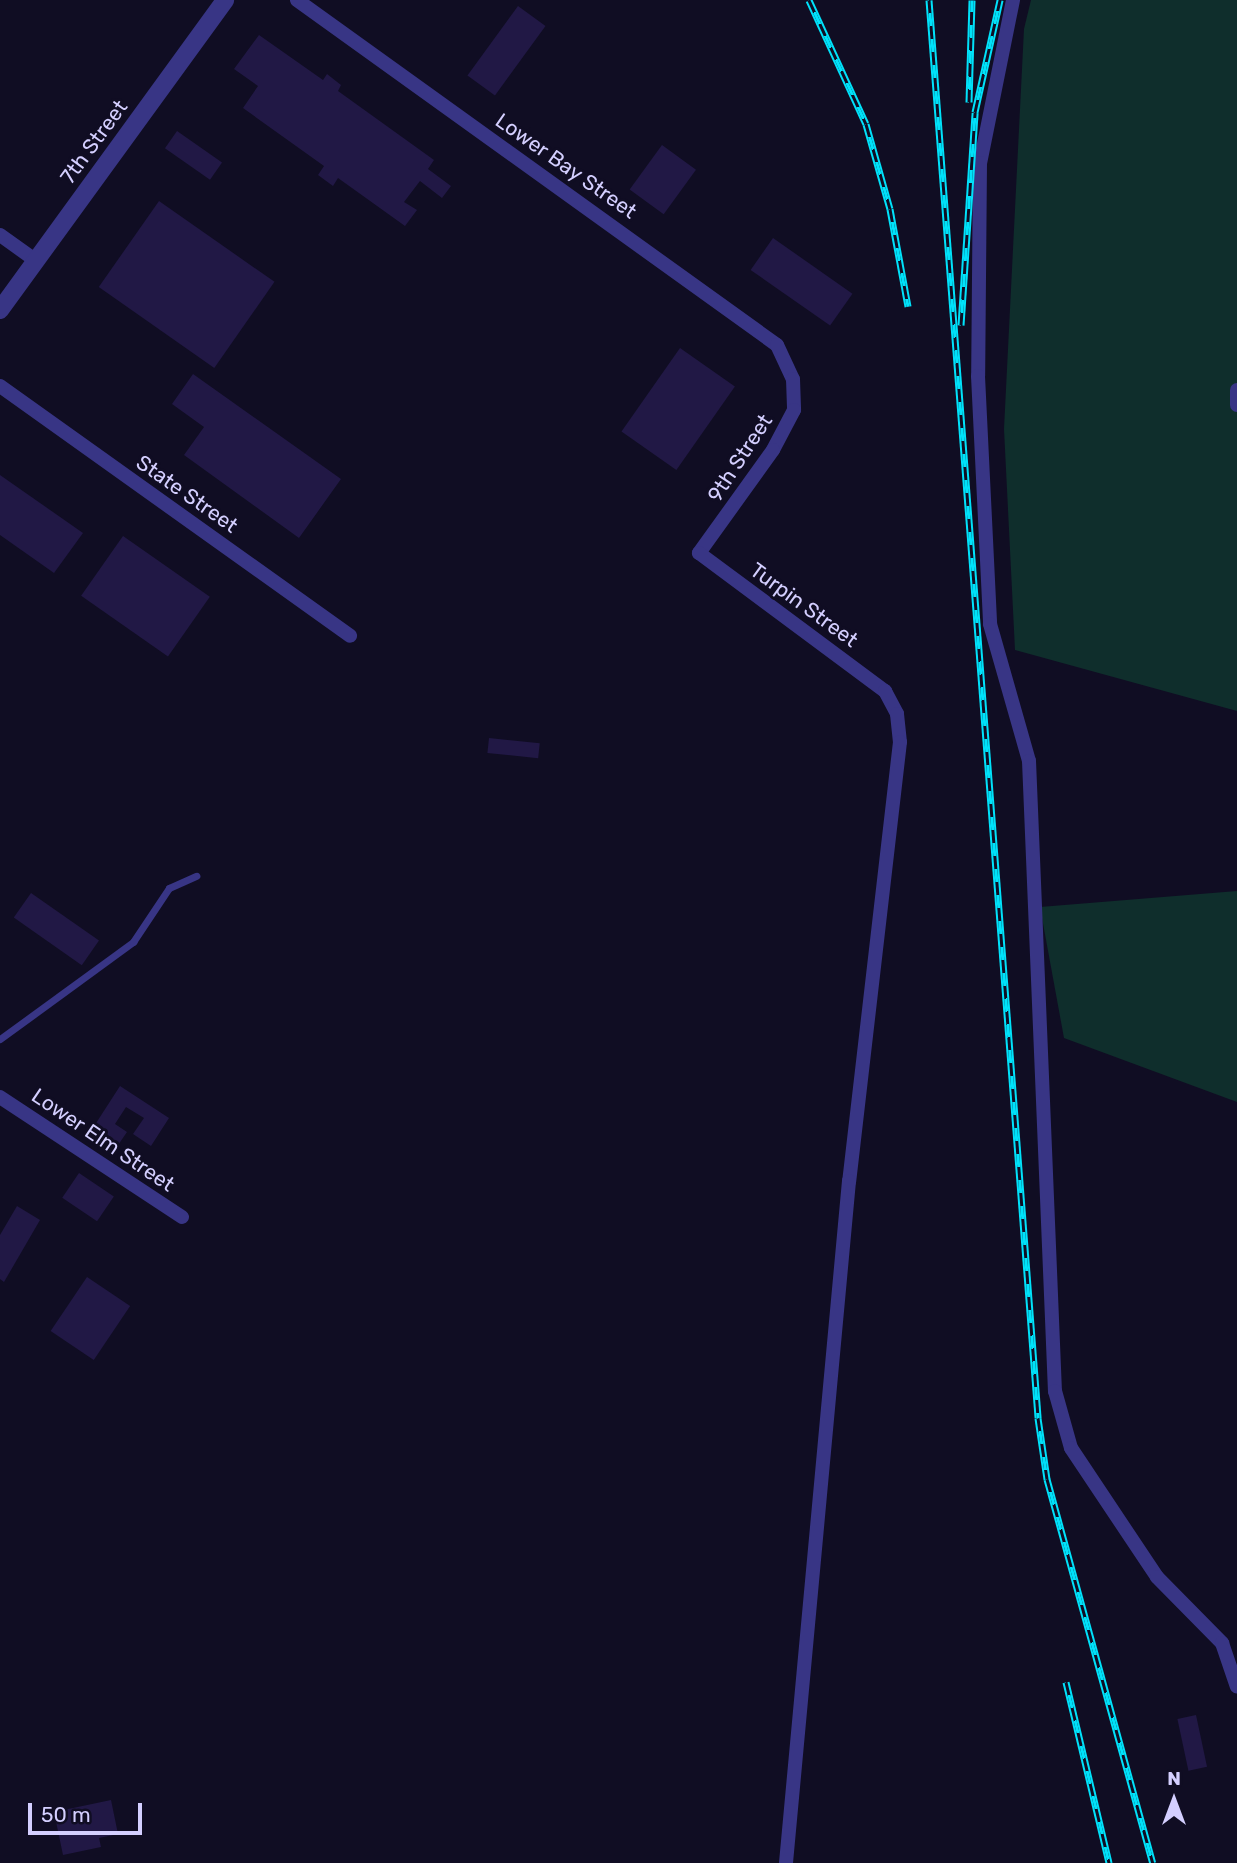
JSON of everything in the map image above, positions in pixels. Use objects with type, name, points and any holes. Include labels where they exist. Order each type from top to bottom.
[{"type":"street","name":"7th Street","points":[[0,310],[225,0]]},
{"type":"street","name":"Lower Bay Street","points":[[297,0],[766,334],[789,362],[793,379]]},
{"type":"street","points":[[1013,0],[980,163],[978,376],[990,624],[1029,761],[1055,1391],[1071,1448],[1157,1577],[1222,1643],[1237,1687]]},
{"type":"street","points":[[0,235],[36,260]]},
{"type":"street","name":"9th Street","points":[[699,553],[786,430],[795,401],[793,379]]},
{"type":"street","name":"State Street","points":[[0,386],[350,636]]},
{"type":"street","points":[[1237,390],[1237,405]]},
{"type":"street","name":"Turpin Street","points":[[699,553],[885,691],[897,714],[900,742],[849,1181],[786,1863]]},
{"type":"street","name":"Lower Elm Street","points":[[0,1097],[182,1217]]},
{"type":"lane","points":[[0,1039],[133,943],[169,888],[196,876]]},
{"type":"green space","points":[[1031,0],[1237,0],[1237,711],[1015,650],[1004,429],[1024,29]]},
{"type":"green space","points":[[1237,891],[1237,1102],[1064,1038],[1040,907]]},
{"type":"building","points":[[518,6],[546,26],[495,96],[467,76]]},
{"type":"building","points":[[259,35],[323,80],[327,74],[341,85],[338,91],[434,160],[428,169],[451,186],[442,198],[420,181],[404,202],[417,210],[405,226],[338,178],[333,186],[318,175],[324,166],[243,108],[258,86],[234,69]]},
{"type":"building","points":[[177,131],[222,163],[210,180],[165,148]]},
{"type":"building","points":[[662,145],[696,170],[664,214],[630,189]]},
{"type":"building","points":[[159,201],[275,282],[214,368],[99,287]]},
{"type":"building","points":[[773,238],[852,294],[830,326],[751,270]]},
{"type":"building","points":[[680,348],[735,386],[676,470],[621,432]]},
{"type":"building","points":[[193,374],[341,479],[299,538],[184,455],[204,427],[172,404]]},
{"type":"building","points":[[0,475],[83,533],[54,573],[0,535]]},
{"type":"building","points":[[123,536],[210,597],[168,657],[81,596]]},
{"type":"building","points":[[489,738],[540,743],[538,758],[487,753]]},
{"type":"building","points":[[31,893],[99,941],[82,965],[14,918]]},
{"type":"building","points":[[120,1086],[169,1118],[151,1146],[133,1134],[144,1118],[126,1107],[115,1124],[127,1132],[114,1151],[89,1134]]},
{"type":"building","points":[[79,1173],[114,1196],[97,1221],[62,1198]]},
{"type":"building","points":[[17,1206],[40,1220],[4,1282],[0,1279],[0,1235]]},
{"type":"building","points":[[87,1277],[130,1306],[94,1360],[51,1331]]},
{"type":"building","points":[[1196,1715],[1207,1767],[1188,1771],[1177,1719]]},
{"type":"building","points":[[111,1800],[118,1834],[99,1838],[101,1847],[63,1855],[54,1812]]},
{"type":"railway","points":[[809,0],[866,124],[890,209],[908,306]]},
{"type":"railway","points":[[929,0],[1038,1418],[1047,1479],[1153,1863]]},
{"type":"railway","points":[[969,102],[972,0]]},
{"type":"railway","points":[[961,325],[975,112],[1000,0]]},
{"type":"railway","points":[[1066,1682],[1109,1863]]}]
